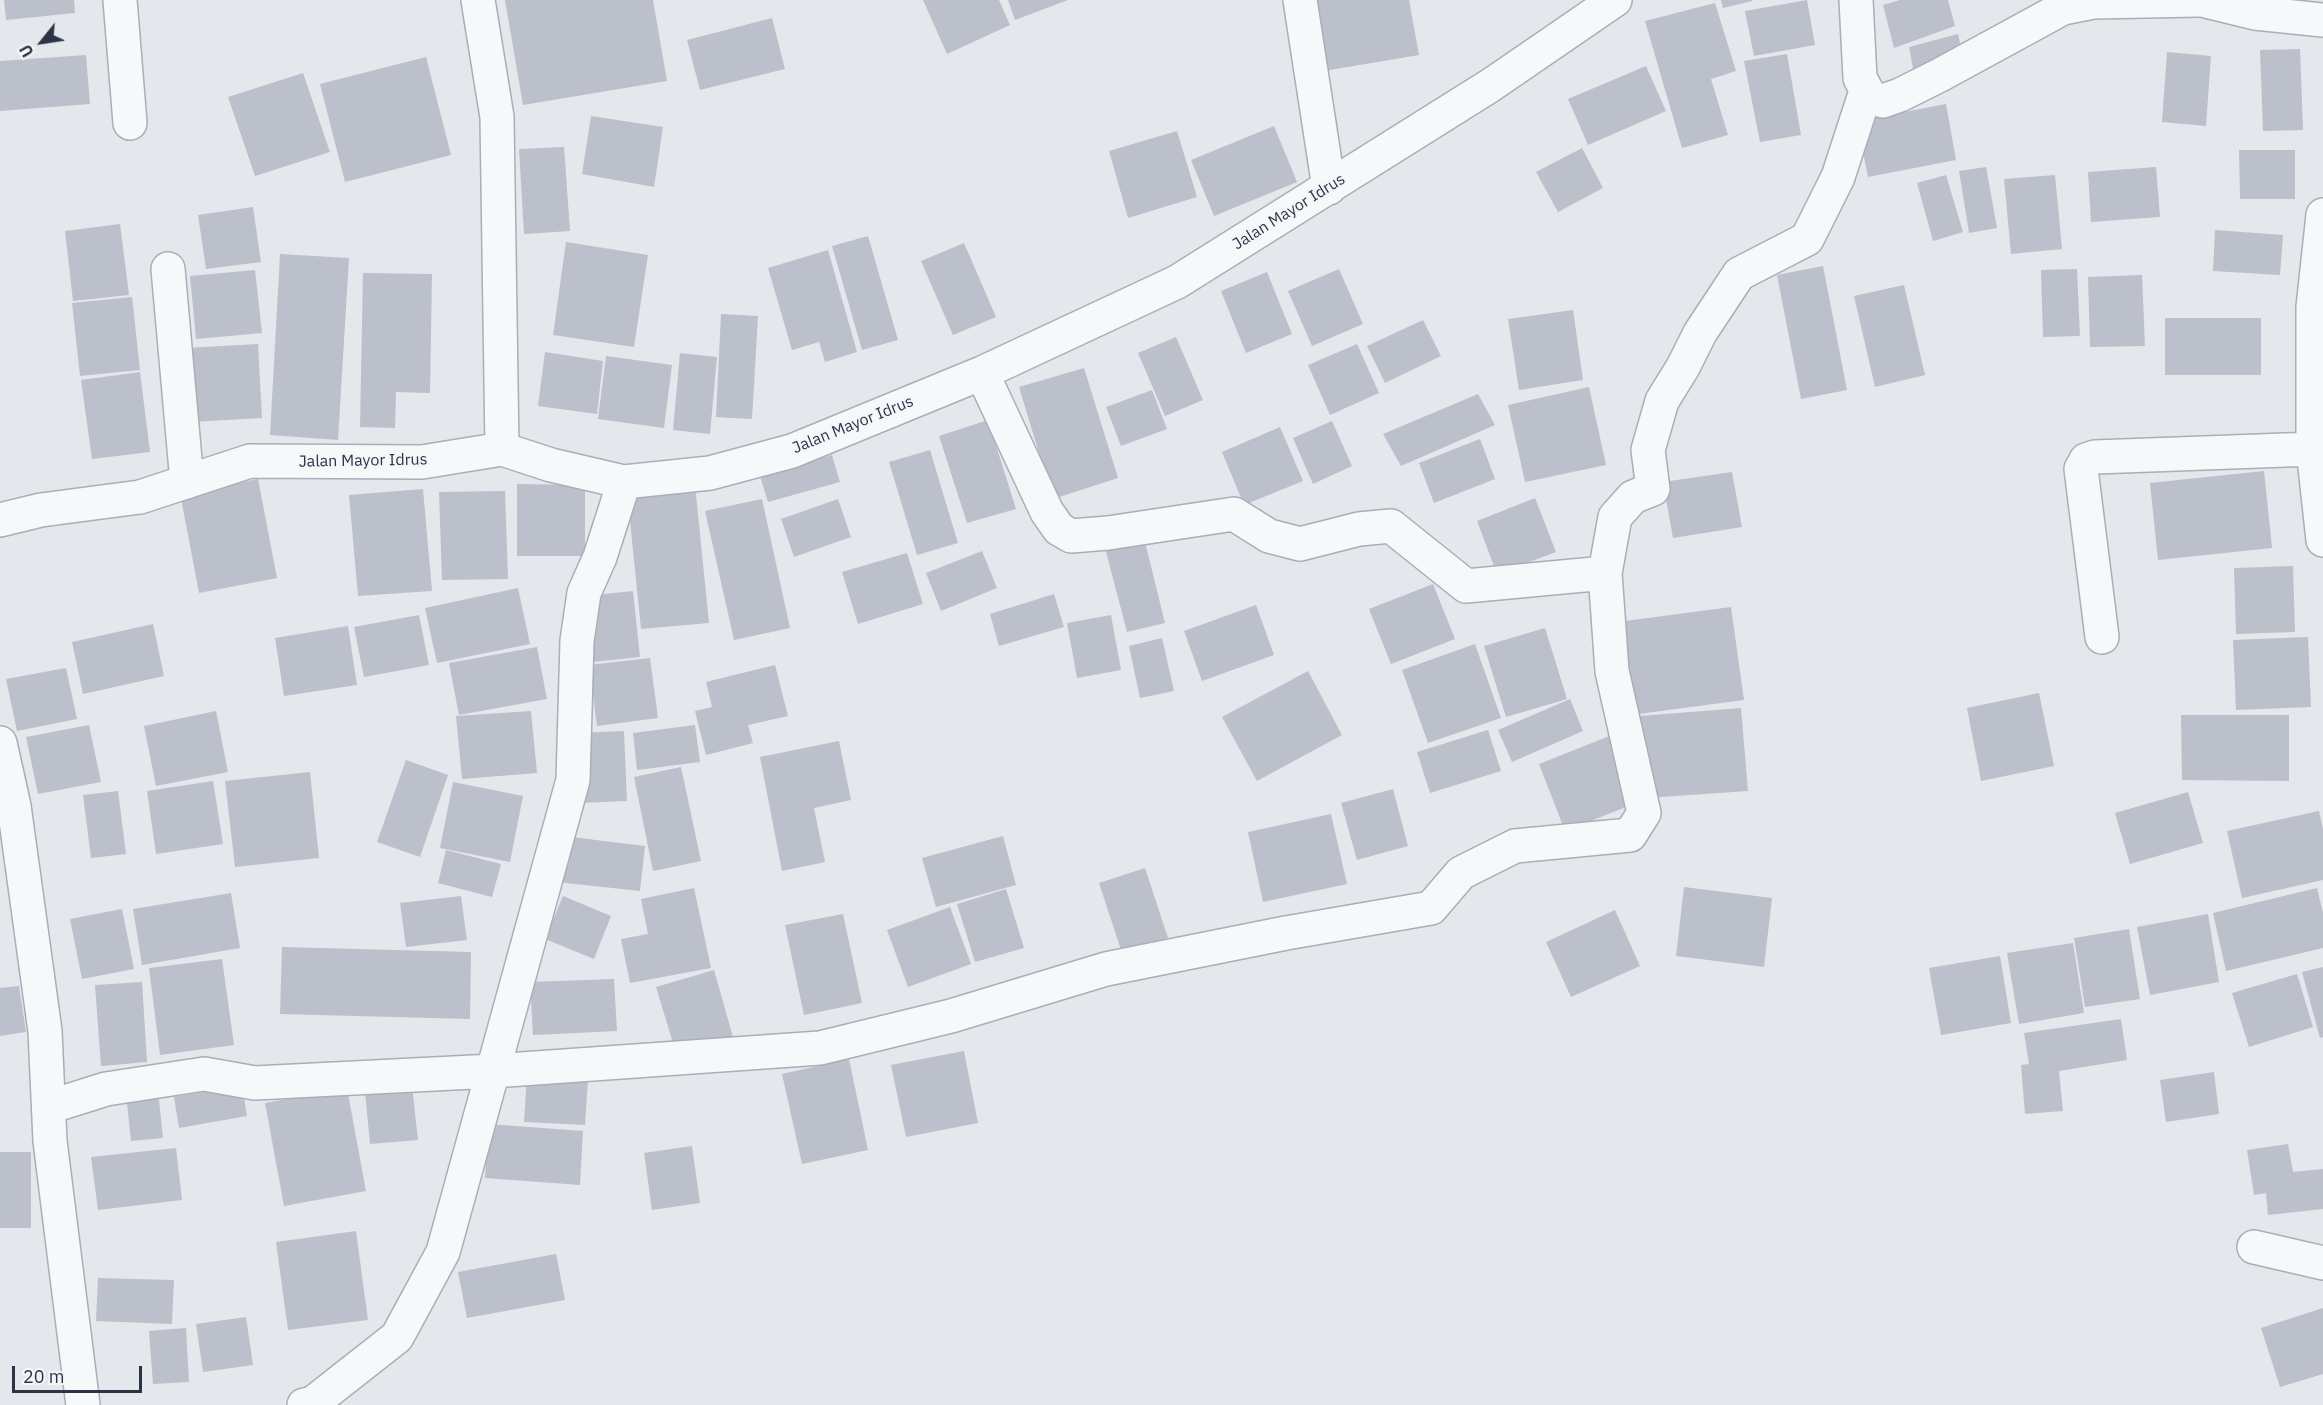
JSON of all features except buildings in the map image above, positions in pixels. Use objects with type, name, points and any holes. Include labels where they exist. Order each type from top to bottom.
[{"type":"street","points":[[120,0],[129,123]]},
{"type":"street","points":[[478,0],[497,117],[502,449]]},
{"type":"street","points":[[1300,0],[1329,188]]},
{"type":"street","name":"Jalan Mayor Idrus","points":[[0,520],[41,510],[140,497],[250,461],[422,462],[502,449],[551,465],[624,482],[710,473],[792,451],[982,373],[1177,282],[1491,85],[1615,0]]},
{"type":"street","points":[[1856,0],[1858,71],[1866,91],[1876,100],[1882,101],[1900,95],[2024,30],[2055,11],[2092,2],[2201,0],[2255,13],[2323,20]]},
{"type":"street","points":[[49,1107],[106,1089],[204,1074],[255,1083],[493,1071],[820,1048],[951,1016],[1106,969],[1286,933],[1431,908],[1461,873],[1515,846],[1630,835],[1644,813],[1612,671],[1605,573],[1615,518],[1634,497],[1653,489],[1648,450],[1662,401],[1700,333],[1739,274],[1807,239],[1838,177],[1866,91]]},
{"type":"street","points":[[2323,216],[2313,307],[2313,449],[2323,540]]},
{"type":"street","points":[[168,269],[187,482]]},
{"type":"street","points":[[982,373],[1047,512],[1059,529],[1071,536],[1108,533],[1234,514],[1269,536],[1300,544],[1359,529],[1391,526],[1466,586],[1605,573]]},
{"type":"street","points":[[2102,637],[2081,469],[2086,460],[2096,457],[2313,449]]},
{"type":"street","points":[[304,1405],[313,1403],[397,1337],[443,1252],[573,780],[577,641],[584,593],[600,557],[624,482]]},
{"type":"street","points":[[0,743],[15,806],[45,1031],[50,1141],[83,1405]]},
{"type":"street","points":[[2254,1247],[2323,1263]]}]
